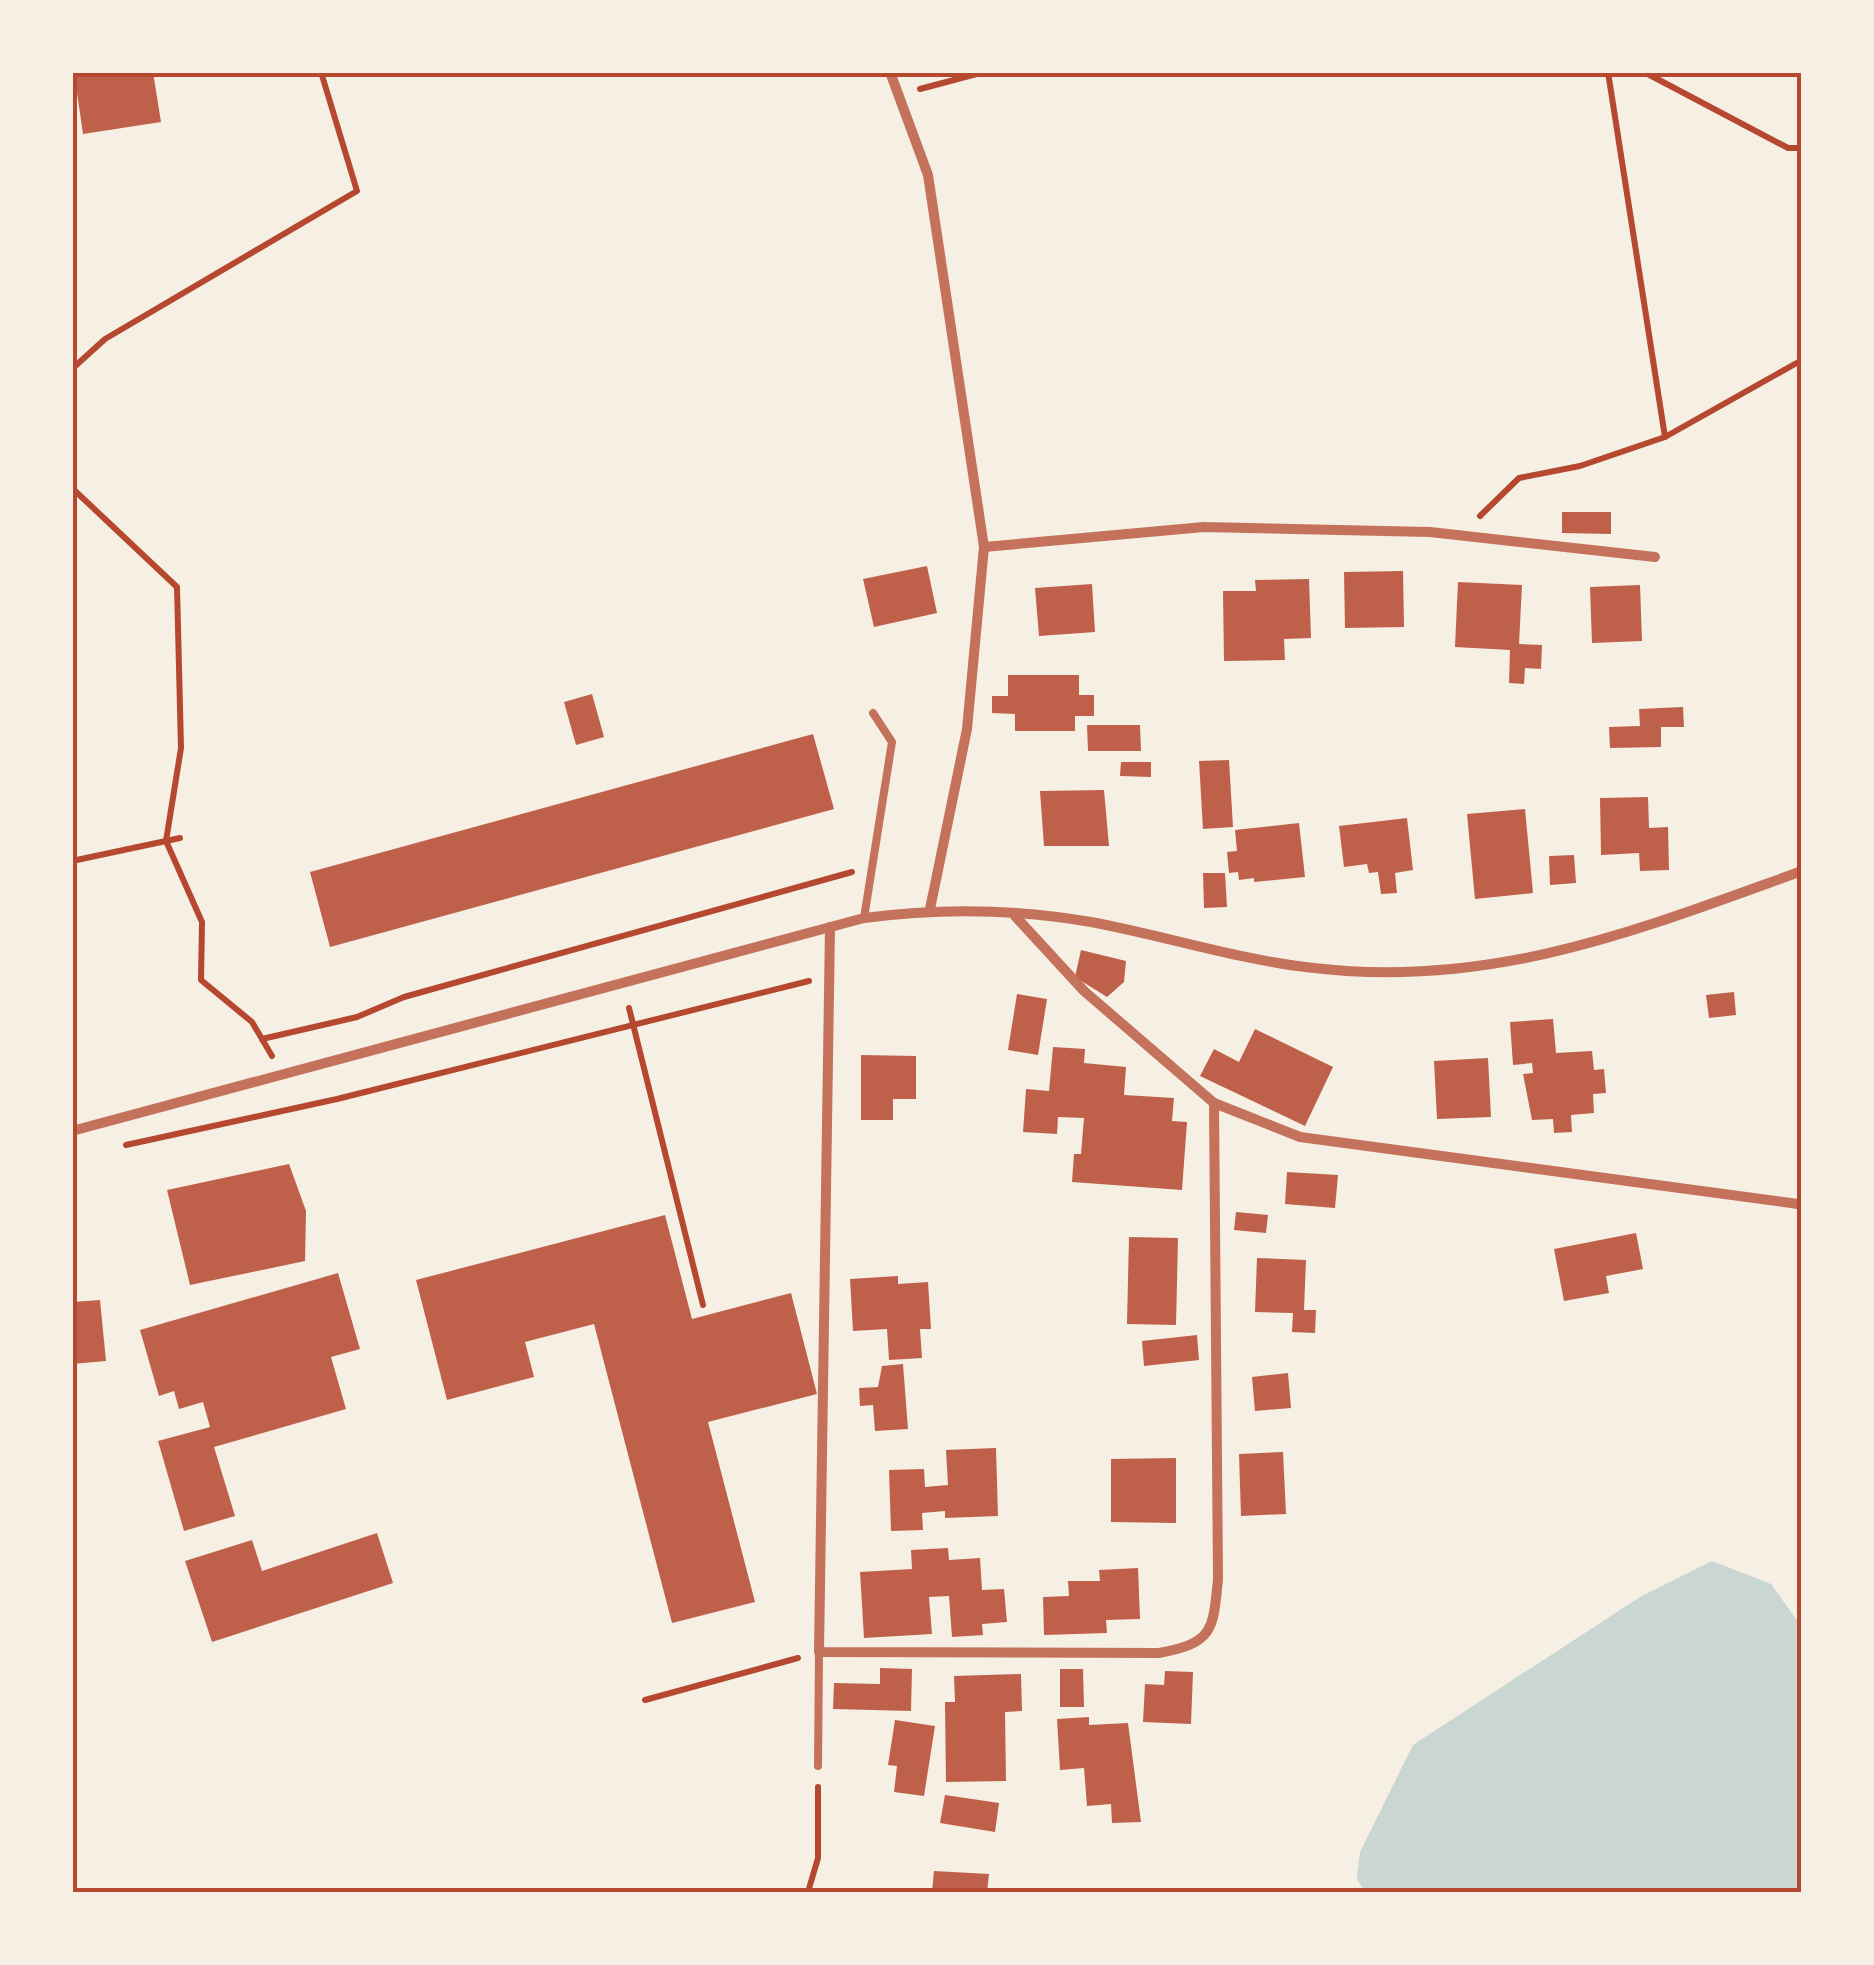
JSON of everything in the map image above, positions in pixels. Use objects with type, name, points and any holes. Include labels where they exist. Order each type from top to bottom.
[{"type":"street","points":[[890,72],[928,176],[984,547],[967,729],[930,909]]},
{"type":"street","points":[[984,547],[1204,526],[1460,535],[1654,557]]},
{"type":"street","points":[[72,1131],[864,918],[930,909],[1087,922],[1315,968],[1390,973],[1478,967],[1560,954],[1802,871]]},
{"type":"street","points":[[1014,915],[1084,991],[1214,1103],[1300,1138],[1798,1204]]},
{"type":"street","points":[[830,927],[818,1652],[1159,1653],[1192,1646],[1214,1622],[1218,1560],[1214,1103]]},
{"type":"lane","points":[[864,918],[892,742],[873,713]]},
{"type":"lane","points":[[818,1652],[818,1766]]},
{"type":"path","points":[[72,369],[105,340],[356,191],[321,72]]},
{"type":"path","points":[[900,95],[984,72]]},
{"type":"path","points":[[1608,72],[1665,437]]},
{"type":"path","points":[[1644,72],[1788,148],[1802,148]]},
{"type":"path","points":[[1460,535],[1520,478],[1580,466],[1665,437],[1802,360]]},
{"type":"path","points":[[72,488],[177,587],[182,748],[166,842],[202,922],[200,980],[252,1022],[282,1074]]},
{"type":"path","points":[[72,861],[180,838]]},
{"type":"path","points":[[262,1040],[357,1017],[404,996],[872,866]]},
{"type":"path","points":[[110,1148],[337,1100],[830,976]]},
{"type":"path","points":[[629,1008],[703,1305]]},
{"type":"path","points":[[645,1700],[818,1652]]},
{"type":"path","points":[[808,1892],[818,1858],[818,1766]]},
{"type":"shaded area","points":[[1712,1561],[1771,1584],[1801,1626],[1801,1892],[1365,1892],[1357,1879],[1360,1852],[1413,1745],[1640,1597]]},
{"type":"building","points":[[74,72],[153,72],[161,122],[83,134]]},
{"type":"building","points":[[1562,512],[1611,512],[1611,534],[1562,533]]},
{"type":"building","points":[[927,566],[937,613],[874,627],[863,579]]},
{"type":"building","points":[[1403,571],[1404,627],[1345,628],[1344,572]]},
{"type":"building","points":[[1309,579],[1311,638],[1284,639],[1285,660],[1224,661],[1223,591],[1256,591],[1255,580]]},
{"type":"building","points":[[1458,582],[1522,585],[1519,644],[1542,645],[1541,669],[1525,668],[1524,684],[1509,683],[1510,650],[1455,647]]},
{"type":"building","points":[[1092,584],[1095,632],[1039,636],[1035,588]]},
{"type":"building","points":[[1640,585],[1642,641],[1592,643],[1590,587]]},
{"type":"building","points":[[1008,675],[1079,675],[1079,695],[1094,695],[1094,716],[1075,716],[1075,731],[1015,731],[1015,714],[992,713],[992,696],[1008,696]]},
{"type":"building","points":[[592,694],[604,737],[576,745],[564,702]]},
{"type":"building","points":[[1683,707],[1684,727],[1661,727],[1661,747],[1610,748],[1609,727],[1640,726],[1639,709]]},
{"type":"building","points":[[1087,725],[1140,725],[1141,751],[1088,751]]},
{"type":"building","points":[[813,734],[834,809],[330,947],[310,872]]},
{"type":"building","points":[[1229,760],[1233,827],[1203,829],[1199,761]]},
{"type":"building","points":[[1121,762],[1151,762],[1151,777],[1120,776]]},
{"type":"building","points":[[1104,790],[1109,846],[1044,846],[1040,791]]},
{"type":"building","points":[[1648,797],[1649,828],[1668,827],[1669,870],[1640,871],[1639,853],[1601,855],[1600,798]]},
{"type":"building","points":[[1525,809],[1533,893],[1475,899],[1467,814]]},
{"type":"building","points":[[1407,818],[1413,870],[1395,873],[1397,893],[1381,894],[1378,872],[1369,873],[1367,864],[1344,867],[1339,826]]},
{"type":"building","points":[[1299,823],[1305,877],[1254,882],[1254,878],[1239,880],[1238,872],[1229,873],[1227,852],[1237,851],[1235,830]]},
{"type":"building","points":[[1574,855],[1576,883],[1550,885],[1549,856]]},
{"type":"building","points":[[1203,873],[1225,873],[1227,907],[1204,908]]},
{"type":"building","points":[[1081,950],[1126,961],[1124,982],[1107,997],[1075,977]]},
{"type":"building","points":[[1734,992],[1736,1015],[1709,1018],[1706,995]]},
{"type":"building","points":[[1017,994],[1047,999],[1038,1055],[1008,1050]]},
{"type":"building","points":[[1553,1019],[1556,1053],[1592,1051],[1594,1070],[1604,1069],[1606,1093],[1593,1094],[1594,1113],[1571,1115],[1572,1132],[1554,1133],[1553,1119],[1532,1120],[1523,1074],[1533,1073],[1532,1063],[1513,1065],[1510,1022]]},
{"type":"building","points":[[1255,1029],[1333,1067],[1305,1126],[1200,1076],[1214,1049],[1239,1062]]},
{"type":"building","points":[[1053,1047],[1085,1049],[1084,1063],[1126,1067],[1124,1095],[1174,1098],[1172,1121],[1187,1122],[1182,1190],[1072,1182],[1074,1154],[1081,1154],[1084,1118],[1058,1117],[1057,1134],[1023,1132],[1026,1089],[1049,1091]]},
{"type":"building","points":[[861,1055],[916,1056],[916,1099],[893,1099],[893,1120],[861,1120]]},
{"type":"building","points":[[1488,1058],[1491,1117],[1437,1119],[1434,1061]]},
{"type":"building","points":[[289,1164],[306,1211],[305,1261],[190,1285],[167,1190]]},
{"type":"building","points":[[1287,1172],[1338,1175],[1335,1208],[1285,1204]]},
{"type":"building","points":[[1236,1212],[1268,1215],[1266,1233],[1234,1230]]},
{"type":"building","points":[[665,1215],[692,1319],[791,1293],[817,1394],[708,1422],[755,1602],[672,1623],[594,1324],[525,1342],[534,1377],[447,1400],[416,1280]]},
{"type":"building","points":[[1636,1233],[1643,1269],[1606,1276],[1609,1293],[1564,1301],[1554,1249]]},
{"type":"building","points":[[1129,1237],[1178,1238],[1176,1325],[1127,1324]]},
{"type":"building","points":[[1257,1258],[1306,1260],[1304,1310],[1316,1310],[1315,1333],[1292,1332],[1293,1313],[1255,1312]]},
{"type":"building","points":[[338,1273],[360,1349],[331,1357],[346,1409],[214,1447],[235,1516],[184,1531],[158,1441],[210,1427],[203,1402],[179,1409],[174,1391],[159,1396],[140,1330]]},
{"type":"building","points":[[898,1276],[898,1284],[928,1282],[931,1329],[920,1329],[922,1358],[889,1360],[887,1329],[853,1331],[850,1279]]},
{"type":"building","points":[[100,1300],[106,1361],[72,1364],[72,1302]]},
{"type":"building","points":[[1197,1335],[1199,1360],[1144,1366],[1142,1341]]},
{"type":"building","points":[[903,1364],[908,1429],[875,1431],[873,1405],[860,1406],[859,1388],[878,1387],[882,1366]]},
{"type":"building","points":[[1288,1373],[1291,1408],[1255,1411],[1252,1377]]},
{"type":"building","points":[[996,1448],[998,1516],[945,1518],[945,1511],[922,1513],[923,1530],[891,1531],[889,1470],[924,1469],[925,1487],[948,1485],[946,1450]]},
{"type":"building","points":[[1283,1452],[1286,1514],[1241,1516],[1239,1454]]},
{"type":"building","points":[[1176,1458],[1176,1523],[1111,1522],[1111,1459]]},
{"type":"building","points":[[377,1533],[393,1583],[212,1642],[185,1561],[252,1540],[262,1571]]},
{"type":"building","points":[[948,1548],[949,1560],[980,1558],[982,1590],[1004,1589],[1007,1622],[982,1624],[983,1635],[952,1637],[949,1596],[929,1597],[932,1634],[864,1638],[860,1572],[912,1569],[911,1550]]},
{"type":"building","points":[[1138,1568],[1140,1619],[1106,1620],[1107,1633],[1044,1635],[1043,1597],[1069,1596],[1068,1581],[1100,1581],[1099,1570]]},
{"type":"building","points":[[880,1668],[912,1669],[911,1711],[833,1709],[834,1683],[880,1684]]},
{"type":"building","points":[[1060,1669],[1083,1669],[1084,1707],[1060,1707]]},
{"type":"building","points":[[1165,1671],[1193,1672],[1191,1724],[1143,1722],[1145,1684],[1164,1685]]},
{"type":"building","points":[[1021,1674],[1022,1711],[1005,1712],[1006,1781],[946,1782],[945,1702],[955,1702],[954,1676]]},
{"type":"building","points":[[1089,1717],[1089,1725],[1128,1723],[1141,1822],[1112,1823],[1111,1804],[1087,1806],[1084,1768],[1060,1770],[1057,1719]]},
{"type":"building","points":[[895,1720],[935,1726],[924,1796],[894,1792],[897,1766],[888,1765]]},
{"type":"building","points":[[945,1795],[999,1803],[995,1832],[940,1823]]},
{"type":"building","points":[[934,1871],[989,1874],[987,1892],[932,1892]]}]
